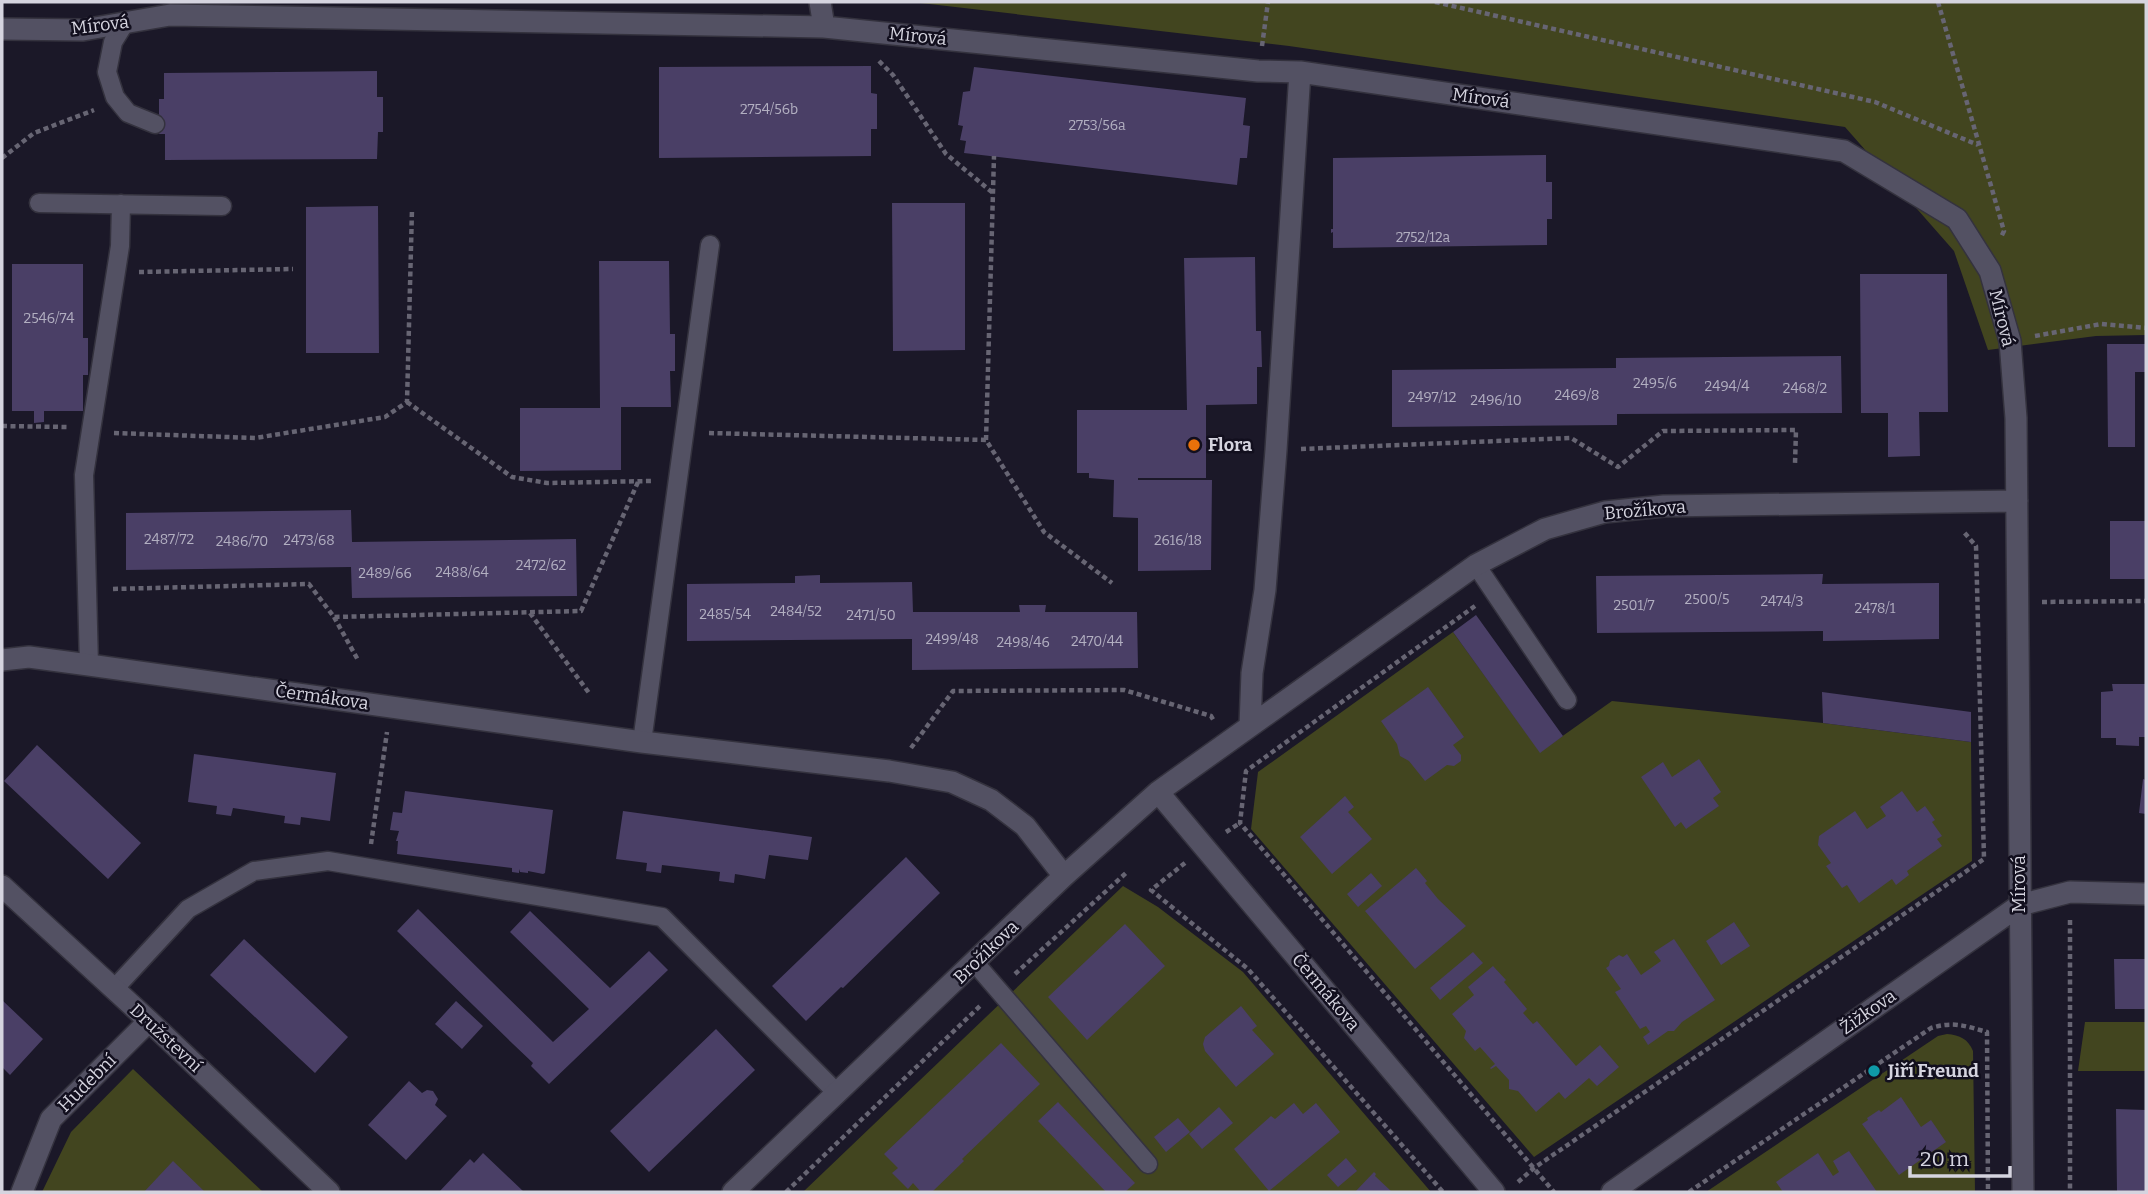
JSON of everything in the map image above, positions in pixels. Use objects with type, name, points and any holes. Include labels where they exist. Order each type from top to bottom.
[{"type":"street","points":[[820,2],[824,27]]},
{"type":"street","name":"Mírová","points":[[2,29],[83,30],[170,15],[824,27],[1258,71],[1300,72],[1844,151],[1958,219],[1990,271],[2010,341],[2016,418],[2023,1192]]},
{"type":"street","points":[[1250,726],[1252,673],[1265,590],[1276,450],[1300,72]]},
{"type":"street","name":"Brožíkova","points":[[733,1192],[1064,876],[1158,792],[1476,565],[1545,529],[1605,512],[1664,506],[2017,501]]},
{"type":"street","name":"Čermákova","points":[[2,660],[29,657],[642,742],[889,771],[952,782],[991,800],[1025,826],[1064,876]]},
{"type":"street","name":"Čermákova","points":[[1158,792],[1494,1192]]},
{"type":"street","name":"Družstevní","points":[[4,891],[149,1021],[329,1192]]},
{"type":"street","name":"Žižkova","points":[[1612,1192],[2020,905],[2070,892],[2146,894]]},
{"type":"street","name":"Hudební","points":[[22,1192],[51,1119],[149,1021]]},
{"type":"lane","points":[[126,21],[113,42],[107,72],[118,100],[128,113],[155,124]]},
{"type":"lane","points":[[39,202],[222,206]]},
{"type":"lane","points":[[89,665],[84,475],[120,246],[121,204]]},
{"type":"lane","points":[[642,742],[710,245]]},
{"type":"lane","points":[[1476,565],[1567,700]]},
{"type":"lane","points":[[114,989],[188,909],[254,871],[328,861],[662,917],[836,1093]]},
{"type":"lane","points":[[975,963],[1148,1164]]},
{"type":"path","points":[[1258,71],[1268,2]]},
{"type":"path","points":[[1435,2],[1875,102],[1978,145]]},
{"type":"path","points":[[1938,2],[2004,230],[1990,271]]},
{"type":"path","points":[[847,29],[893,75],[946,154],[993,194]]},
{"type":"path","points":[[2,158],[34,134],[118,100]]},
{"type":"path","points":[[994,156],[986,440],[1044,532],[1112,583]]},
{"type":"path","points":[[407,402],[412,209]]},
{"type":"path","points":[[116,272],[293,269]]},
{"type":"path","points":[[2010,341],[2101,324],[2146,328]]},
{"type":"path","points":[[2,426],[92,427],[120,434],[256,438],[385,417],[407,402]]},
{"type":"path","points":[[407,402],[512,477],[547,483],[678,481]]},
{"type":"path","points":[[1276,450],[1572,438],[1618,467],[1663,431],[1796,430],[1795,464]]},
{"type":"path","points":[[684,433],[986,440]]},
{"type":"path","points":[[334,617],[580,611],[638,482]]},
{"type":"path","points":[[1516,1184],[1534,1168],[1984,859],[1976,546],[1967,533],[1959,528]]},
{"type":"path","points":[[88,590],[309,584],[334,617],[358,660]]},
{"type":"path","points":[[1246,771],[1494,592]]},
{"type":"path","points":[[2018,602],[2146,601]]},
{"type":"path","points":[[529,612],[589,693]]},
{"type":"path","points":[[889,771],[915,744],[953,691],[1124,690],[1211,716],[1246,771],[1240,823],[1554,1192]]},
{"type":"path","points":[[368,867],[391,707]]},
{"type":"path","points":[[786,1192],[998,989],[1126,873]]},
{"type":"path","points":[[1152,890],[1248,970],[1443,1192]]},
{"type":"path","points":[[2070,892],[2070,1192]]},
{"type":"path","points":[[1689,1192],[1931,1028],[1945,1024],[1959,1024],[1987,1032],[1988,1192]]},
{"type":"green space","points":[[912,2],[2146,2],[2146,335],[2096,336],[1988,350],[1954,251],[1845,127],[1289,46]]},
{"type":"green space","points":[[1453,632],[1540,752],[1612,701],[1971,742],[1972,861],[1534,1157],[1251,829],[1258,772]]},
{"type":"green space","points":[[1123,886],[1158,907],[1243,972],[1431,1192],[803,1192]]},
{"type":"green space","points":[[2085,1022],[2146,1022],[2146,1071],[2078,1071]]},
{"type":"green space","points":[[1947,1034],[1963,1038],[1973,1051],[1975,1192],[1706,1192],[1938,1036]]},
{"type":"green space","points":[[133,1069],[263,1192],[42,1192],[71,1132]]},
{"type":"building","points":[[871,66],[871,93],[877,94],[877,129],[871,129],[871,156],[659,158],[659,67]]},
{"type":"building","points":[[974,67],[1246,98],[1243,125],[1250,126],[1247,158],[1240,158],[1237,185],[964,153],[966,141],[960,140],[963,126],[958,125],[963,92],[970,91]]},
{"type":"building","points":[[377,71],[377,97],[383,97],[383,132],[378,132],[377,159],[165,160],[165,134],[159,134],[159,99],[164,99],[164,73]]},
{"type":"building","points":[[1546,155],[1546,182],[1552,182],[1552,219],[1547,219],[1547,245],[1333,248],[1333,158]]},
{"type":"building","points":[[892,203],[965,203],[965,350],[893,351]]},
{"type":"building","points":[[378,206],[379,353],[306,353],[306,207]]},
{"type":"building","points":[[1255,257],[1256,331],[1261,331],[1262,367],[1257,367],[1257,404],[1206,405],[1206,478],[1138,478],[1212,480],[1211,570],[1138,571],[1138,518],[1113,517],[1114,480],[1089,478],[1089,473],[1077,473],[1077,410],[1187,410],[1184,258]]},
{"type":"building","points":[[599,261],[669,261],[670,334],[675,334],[675,371],[670,371],[671,407],[621,407],[621,470],[520,471],[520,408],[600,408]]},
{"type":"building","points":[[12,264],[83,264],[83,338],[88,338],[88,375],[83,375],[83,411],[44,411],[44,422],[34,423],[34,411],[12,411]]},
{"type":"building","points":[[1860,274],[1947,274],[1948,412],[1919,412],[1920,456],[1888,457],[1888,413],[1861,413]]},
{"type":"building","points":[[2107,344],[2146,344],[2146,372],[2135,372],[2135,447],[2108,447]]},
{"type":"building","points":[[1841,356],[1842,413],[1617,414],[1617,425],[1392,427],[1392,370],[1616,368],[1616,358]]},
{"type":"building","points":[[351,510],[352,542],[576,539],[577,596],[352,598],[351,567],[126,570],[126,513]]},
{"type":"building","points":[[2110,521],[2146,521],[2146,579],[2110,579]]},
{"type":"building","points":[[1823,574],[1822,584],[1939,583],[1939,639],[1823,641],[1823,631],[1597,633],[1596,576]]},
{"type":"building","points":[[820,575],[820,583],[912,582],[913,612],[1020,612],[1019,605],[1046,605],[1045,612],[1137,612],[1138,668],[912,670],[912,639],[687,641],[687,584],[795,583],[795,576]]},
{"type":"building","points":[[1476,615],[1563,736],[1540,753],[1453,632]]},
{"type":"building","points":[[2112,684],[2146,684],[2146,737],[2139,737],[2139,746],[2116,745],[2116,738],[2101,738],[2101,692],[2113,691]]},
{"type":"building","points":[[1428,687],[1464,737],[1453,745],[1461,755],[1461,761],[1454,766],[1447,765],[1425,781],[1409,761],[1400,756],[1397,744],[1381,721]]},
{"type":"building","points":[[1822,692],[1971,712],[1971,742],[1823,723]]},
{"type":"building","points":[[37,745],[141,843],[108,879],[4,781]]},
{"type":"building","points":[[194,754],[336,773],[330,821],[301,817],[300,825],[284,823],[285,816],[233,808],[231,816],[216,814],[217,806],[188,802]]},
{"type":"building","points":[[1699,759],[1721,792],[1713,798],[1719,806],[1686,829],[1681,822],[1675,827],[1641,777],[1663,762],[1672,777]]},
{"type":"building","points":[[2143,779],[2146,780],[2146,814],[2139,813]]},
{"type":"building","points":[[405,791],[553,810],[545,873],[520,872],[519,869],[519,873],[512,872],[512,868],[397,854],[396,841],[399,831],[390,830],[393,812],[402,813]]},
{"type":"building","points":[[1902,791],[1917,812],[1925,806],[1942,836],[1937,839],[1942,846],[1907,871],[1909,875],[1896,885],[1892,879],[1859,903],[1847,885],[1842,888],[1826,866],[1831,863],[1818,845],[1819,836],[1855,811],[1867,829],[1886,816],[1880,807]]},
{"type":"building","points":[[1345,796],[1354,807],[1348,812],[1372,839],[1332,874],[1300,837]]},
{"type":"building","points":[[623,811],[812,837],[808,860],[769,855],[765,879],[735,874],[734,883],[719,881],[720,872],[662,865],[661,873],[646,871],[647,863],[616,859]]},
{"type":"building","points":[[906,857],[940,893],[806,1021],[772,986]]},
{"type":"building","points":[[1416,868],[1438,899],[1466,926],[1415,969],[1365,911]]},
{"type":"building","points":[[1371,873],[1382,886],[1358,907],[1347,894]]},
{"type":"building","points":[[418,909],[553,1042],[589,1009],[510,932],[530,911],[610,988],[649,951],[668,970],[549,1084],[531,1066],[533,1063],[397,931]]},
{"type":"building","points":[[1734,922],[1750,946],[1721,965],[1706,941]]},
{"type":"building","points":[[1125,924],[1165,966],[1087,1040],[1048,997]]},
{"type":"building","points":[[244,939],[348,1037],[315,1073],[210,975]]},
{"type":"building","points":[[1674,939],[1715,1000],[1682,1022],[1674,1031],[1668,1031],[1648,1045],[1643,1037],[1650,1032],[1646,1026],[1640,1029],[1615,992],[1621,989],[1606,968],[1610,961],[1619,955],[1623,957],[1627,954],[1641,975],[1661,961],[1654,952]]},
{"type":"building","points":[[1473,952],[1483,963],[1440,1000],[1430,988]]},
{"type":"building","points":[[2114,959],[2146,959],[2146,1009],[2115,1009]]},
{"type":"building","points":[[1493,966],[1527,1009],[1523,1013],[1533,1024],[1537,1021],[1576,1066],[1600,1045],[1619,1067],[1597,1086],[1589,1078],[1565,1099],[1559,1092],[1536,1112],[1518,1091],[1509,1089],[1509,1080],[1496,1066],[1490,1068],[1495,1064],[1480,1047],[1475,1051],[1464,1038],[1466,1031],[1452,1014],[1474,995],[1468,987]]},
{"type":"building","points":[[2,1000],[43,1039],[10,1075],[2,1067]]},
{"type":"building","points":[[456,1001],[483,1026],[462,1049],[435,1024]]},
{"type":"building","points":[[1241,1006],[1257,1026],[1252,1030],[1274,1054],[1236,1087],[1205,1051],[1203,1044],[1205,1037]]},
{"type":"building","points":[[716,1029],[755,1070],[649,1172],[610,1131]]},
{"type":"building","points":[[1001,1043],[1040,1084],[962,1159],[964,1161],[932,1192],[921,1192],[913,1183],[908,1189],[892,1173],[898,1168],[884,1154]]},
{"type":"building","points":[[409,1081],[422,1093],[433,1091],[438,1099],[435,1105],[447,1116],[406,1160],[368,1125]]},
{"type":"building","points":[[1901,1097],[1921,1127],[1931,1120],[1946,1142],[1899,1175],[1862,1124]]},
{"type":"building","points":[[1058,1102],[1135,1183],[1125,1192],[1106,1192],[1038,1121]]},
{"type":"building","points":[[1294,1103],[1303,1114],[1316,1103],[1340,1132],[1269,1191],[1234,1149],[1271,1116],[1275,1119]]},
{"type":"building","points":[[1219,1107],[1233,1123],[1202,1149],[1189,1134]]},
{"type":"building","points":[[2116,1109],[2146,1110],[2146,1192],[2117,1192]]},
{"type":"building","points":[[1178,1118],[1190,1132],[1166,1152],[1154,1137]]},
{"type":"building","points":[[1849,1151],[1877,1192],[1783,1192],[1776,1182],[1818,1153],[1833,1176],[1839,1172],[1833,1161]]},
{"type":"building","points":[[483,1153],[524,1192],[439,1192],[470,1159],[474,1163]]},
{"type":"building","points":[[1346,1158],[1357,1171],[1338,1187],[1327,1175]]},
{"type":"building","points":[[173,1161],[205,1192],[144,1192]]},
{"type":"building","points":[[1374,1172],[1392,1192],[1355,1192]]},
{"type":"place","name":"Flora","points":[[1194,445]]},
{"type":"place","name":"Jiří Freund","points":[[1874,1071]]}]
